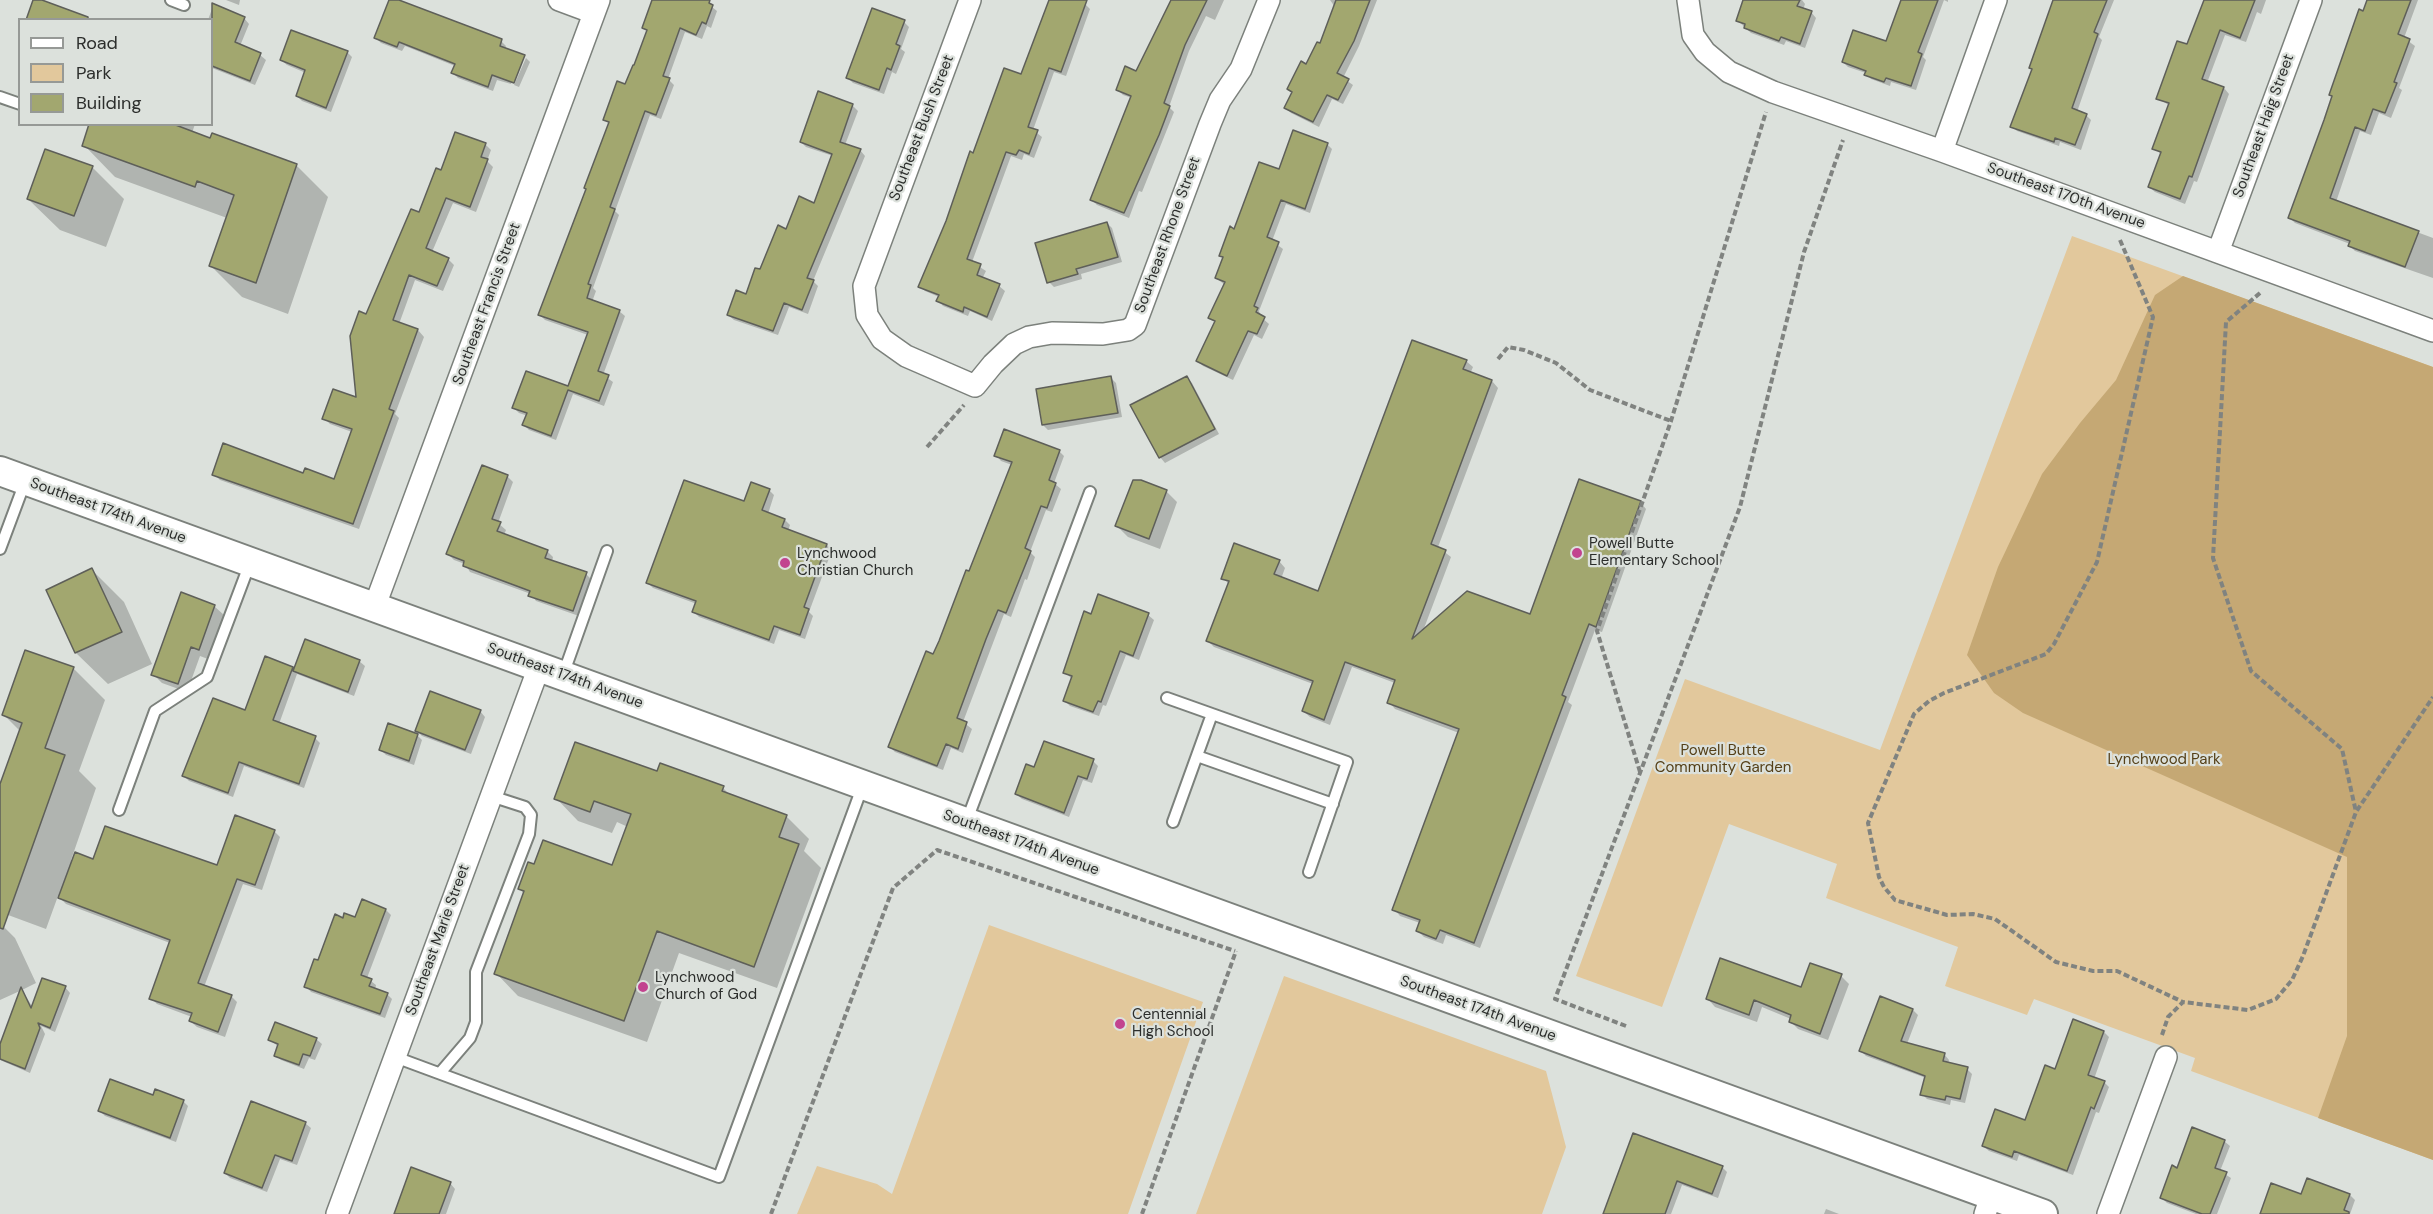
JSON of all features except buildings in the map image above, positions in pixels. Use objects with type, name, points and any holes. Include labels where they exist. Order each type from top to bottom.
[{"type":"street","points":[[558,0],[596,7]]},
{"type":"street","name":"Southeast Bush Street","points":[[970,0],[864,286],[867,315],[882,339],[906,356],[975,386]]},
{"type":"street","name":"Southeast Rhone Street","points":[[975,386],[993,364],[1014,345],[1029,338],[1052,333],[1103,334],[1128,330],[1135,325],[1210,124],[1220,100],[1241,69],[1269,0]]},
{"type":"street","name":"Southeast 170th Avenue","points":[[1688,0],[1693,35],[1705,52],[1729,72],[1773,92],[2108,211],[2433,331]]},
{"type":"street","points":[[1942,151],[1996,0]]},
{"type":"street","name":"Southeast Haig Street","points":[[2218,252],[2311,0]]},
{"type":"street","name":"Southeast Francis Street","points":[[374,608],[596,7]]},
{"type":"street","name":"Southeast 174th Avenue","points":[[13,476],[1245,925],[1988,1205],[2043,1214]]},
{"type":"street","name":"Southeast Marie Street","points":[[337,1214],[491,796],[551,671]]},
{"type":"street","points":[[2108,1214],[2166,1057]]},
{"type":"lane","points":[[171,0],[184,5]]},
{"type":"lane","points":[[0,97],[18,103]]},
{"type":"lane","points":[[0,549],[13,476]]},
{"type":"lane","points":[[966,823],[1090,492]]},
{"type":"lane","points":[[551,671],[606,551]]},
{"type":"lane","points":[[119,810],[155,711],[207,677],[250,563]]},
{"type":"lane","points":[[1167,698],[1347,762],[1309,872]]},
{"type":"lane","points":[[1173,822],[1212,714]]},
{"type":"lane","points":[[1197,756],[1333,804]]},
{"type":"lane","points":[[395,1057],[718,1177],[863,785]]},
{"type":"lane","points":[[440,1073],[470,1038],[476,1022],[476,972],[529,834],[531,815],[525,807],[491,796]]},
{"type":"path","points":[[1640,772],[1597,631],[1671,421],[1757,135],[1773,92]]},
{"type":"path","points":[[1626,1026],[1555,999],[1740,507],[1804,252],[1850,119]]},
{"type":"path","points":[[2108,211],[2153,317],[2097,562],[2054,644],[2046,654],[1944,693],[1929,701],[1914,714],[1868,823],[1879,878],[1884,887],[1895,900],[1947,915],[1972,914],[1995,919],[2056,962],[2093,971],[2117,971],[2182,1002],[2248,1010],[2276,999],[2292,980],[2304,956],[2356,812],[2433,697]]},
{"type":"path","points":[[2281,275],[2226,322],[2213,558],[2251,672],[2342,749],[2356,812]]},
{"type":"path","points":[[1498,358],[1508,347],[1524,350],[1556,363],[1590,390],[1671,421]]},
{"type":"path","points":[[927,447],[964,406],[975,386]]},
{"type":"path","points":[[771,1214],[893,888],[937,850],[1235,952]]},
{"type":"path","points":[[1142,1214],[1245,925]]},
{"type":"path","points":[[2166,1057],[2160,1041],[2163,1029],[2168,1017],[2182,1002]]},
{"type":"green space","name":"Lynchwood Park","points":[[2072,236],[2433,367],[2433,1160],[2191,1071],[2195,1058],[2034,999],[2027,1015],[1945,986],[1958,947],[1826,898],[1837,864],[1729,824],[1662,1007],[1576,976],[1685,679],[1880,750]]},
{"type":"green space","points":[[2183,276],[2433,367],[2433,1160],[2318,1118],[2347,1036],[2347,857],[2023,713],[1994,693],[1967,655],[1998,567],[2042,474],[2116,380],[2155,295]]},
{"type":"green space","points":[[989,925],[1203,1002],[1128,1214],[797,1214],[817,1166],[877,1184],[892,1194]]},
{"type":"green space","points":[[1284,976],[1546,1071],[1566,1147],[1542,1214],[1196,1214]]},
{"type":"place","name":"Powell Butte Elementary School","points":[[1577,553]]},
{"type":"place","name":"Lynchwood Christian Church","points":[[785,563]]},
{"type":"place","name":"Lynchwood Church of God","points":[[643,987]]},
{"type":"place","name":"Centennial High School","points":[[1120,1024]]},
{"type":"park label","name":"Powell Butte Community Garden","points":[[1723,760]]}]
